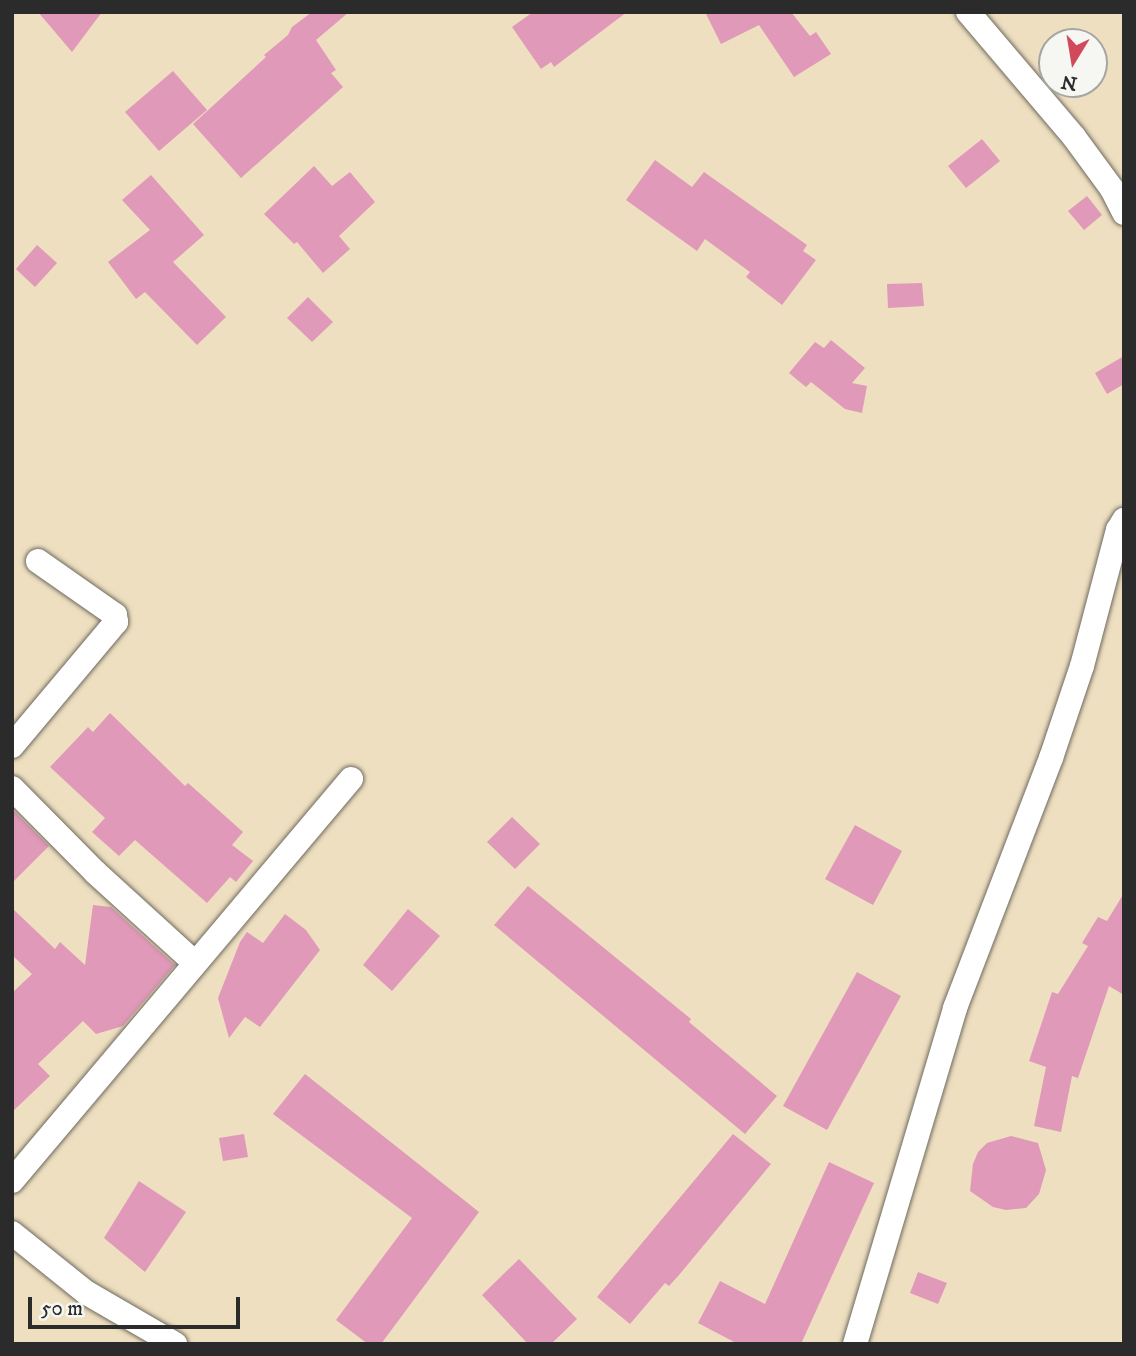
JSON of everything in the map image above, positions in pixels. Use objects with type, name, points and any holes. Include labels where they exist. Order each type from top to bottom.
[{"type":"street","points":[[968,12],[1074,137],[1112,189],[1124,213]]},
{"type":"street","points":[[855,1344],[955,1009],[1056,744],[1082,666],[1118,530],[1124,520]]},
{"type":"street","points":[[12,746],[116,622],[115,615],[38,561]]},
{"type":"street","points":[[12,1181],[351,779]]},
{"type":"street","points":[[12,788],[95,872],[195,963]]},
{"type":"street","points":[[12,1233],[87,1293],[175,1344]]},
{"type":"building","points":[[38,12],[102,12],[72,52]]},
{"type":"building","points":[[312,12],[349,12],[316,40],[336,70],[331,73],[343,87],[241,178],[193,124],[266,57],[264,55],[288,35],[292,27]]},
{"type":"building","points":[[533,12],[627,12],[554,67],[551,62],[541,69],[512,27]]},
{"type":"building","points":[[705,12],[791,12],[810,36],[816,32],[831,54],[794,77],[759,25],[721,44]]},
{"type":"building","points":[[173,71],[207,110],[159,151],[125,112]]},
{"type":"building","points":[[982,139],[1000,161],[966,188],[948,166]]},
{"type":"building","points":[[655,160],[692,187],[704,172],[807,245],[803,251],[816,260],[782,305],[746,277],[750,272],[705,239],[697,251],[626,200]]},
{"type":"building","points":[[314,166],[332,186],[350,172],[375,202],[339,236],[350,249],[323,273],[297,242],[294,244],[264,214]]},
{"type":"building","points":[[151,175],[204,235],[173,262],[226,317],[197,345],[145,292],[136,299],[108,262],[150,230],[122,200]]},
{"type":"building","points":[[1087,196],[1102,215],[1084,230],[1068,211]]},
{"type":"building","points":[[37,245],[57,263],[35,287],[16,269]]},
{"type":"building","points":[[922,283],[924,306],[888,308],[887,284]]},
{"type":"building","points":[[308,297],[333,322],[312,342],[287,318]]},
{"type":"building","points":[[831,340],[865,368],[852,383],[867,386],[862,413],[845,409],[811,382],[806,387],[789,373],[815,342],[824,348]]},
{"type":"building","points":[[1124,356],[1124,384],[1107,394],[1095,373]]},
{"type":"building","points":[[110,713],[185,786],[188,783],[243,832],[232,845],[253,861],[236,882],[230,877],[207,903],[135,840],[119,856],[92,832],[105,818],[50,767],[88,727],[93,732]]},
{"type":"building","points":[[12,809],[49,846],[12,883]]},
{"type":"building","points":[[512,817],[540,844],[515,869],[487,842]]},
{"type":"building","points":[[855,825],[902,851],[873,905],[825,879]]},
{"type":"building","points":[[528,886],[691,1019],[689,1022],[777,1096],[745,1134],[494,925]]},
{"type":"building","points":[[1124,893],[1124,995],[1109,986],[1078,1078],[1072,1076],[1061,1132],[1034,1126],[1046,1067],[1029,1061],[1052,992],[1058,994],[1088,946],[1082,943],[1098,917],[1107,921]]},
{"type":"building","points":[[93,905],[111,907],[175,965],[123,1026],[96,1034],[83,1021],[38,1064],[50,1076],[12,1112],[12,993],[32,974],[12,955],[12,908],[55,949],[60,942],[85,965]]},
{"type":"building","points":[[408,909],[440,936],[392,991],[363,965]]},
{"type":"building","points":[[285,914],[306,930],[320,950],[260,1027],[245,1017],[229,1038],[218,998],[240,942],[247,932],[263,943]]},
{"type":"building","points":[[857,972],[901,996],[827,1130],[783,1106]]},
{"type":"building","points":[[305,1074],[479,1212],[381,1344],[368,1344],[336,1320],[412,1218],[273,1114]]},
{"type":"building","points":[[244,1134],[248,1157],[223,1161],[219,1138]]},
{"type":"building","points":[[733,1134],[771,1164],[679,1275],[669,1286],[665,1283],[630,1324],[597,1297]]},
{"type":"building","points":[[1011,1136],[1038,1143],[1046,1170],[1039,1194],[1026,1208],[1006,1210],[993,1207],[970,1191],[973,1164],[978,1152],[987,1143]]},
{"type":"building","points":[[829,1162],[874,1183],[801,1344],[738,1344],[698,1323],[720,1281],[765,1304]]},
{"type":"building","points":[[139,1181],[186,1212],[145,1272],[104,1238]]},
{"type":"building","points":[[519,1259],[577,1319],[551,1344],[528,1344],[482,1295]]},
{"type":"building","points":[[918,1272],[947,1283],[938,1304],[910,1293]]}]
